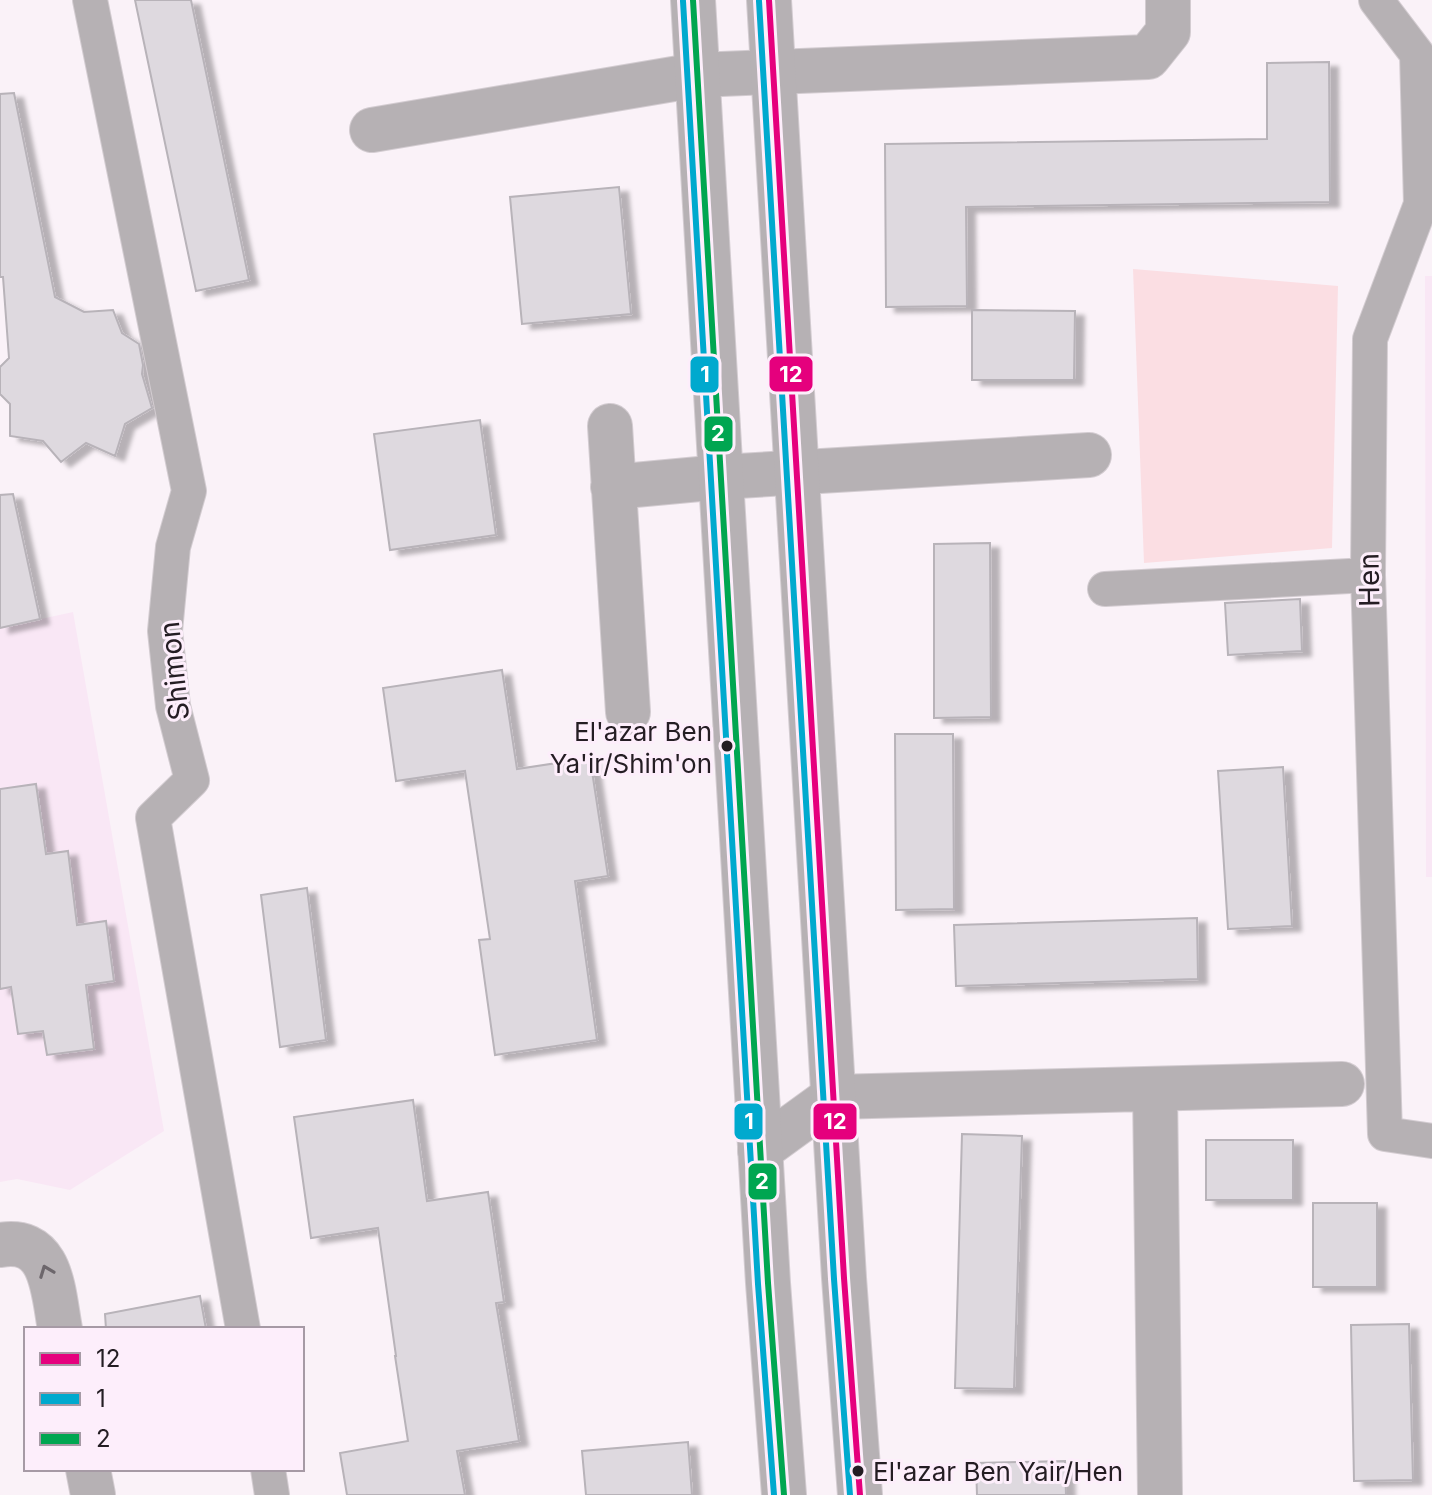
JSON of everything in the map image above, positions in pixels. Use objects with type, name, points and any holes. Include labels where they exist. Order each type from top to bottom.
[{"type":"street","name":"Shimon","points":[[90,0],[189,491],[173,547],[165,631],[173,706],[192,780],[153,818],[243,1327]]},
{"type":"street","points":[[693,0],[760,1150],[784,1495]]},
{"type":"street","points":[[769,0],[850,1378],[860,1495]]},
{"type":"street","points":[[372,130],[697,75],[1148,57],[1168,32],[1168,0]]},
{"type":"street","name":"Hen","points":[[1376,0],[1417,54],[1421,204],[1370,339],[1368,575],[1385,1134],[1432,1141]]},
{"type":"street","points":[[610,426],[628,712]]},
{"type":"street","points":[[613,487],[721,477],[1089,455]]},
{"type":"street","points":[[1105,589],[1368,575]]},
{"type":"street","points":[[760,1150],[833,1097],[1342,1084]]},
{"type":"street","points":[[1155,1089],[1160,1495]]},
{"type":"street","points":[[0,1245],[26,1246],[40,1256],[48,1268],[60,1327]]},
{"type":"street","points":[[88,1471],[93,1495]]},
{"type":"street","points":[[268,1471],[272,1495]]},
{"type":"shaded area","points":[[1133,269],[1338,286],[1332,548],[1144,563]]},
{"type":"shaded area","points":[[1425,276],[1432,276],[1432,877],[1426,877]]},
{"type":"shaded area","points":[[73,612],[164,1131],[70,1190],[17,1179],[0,1182],[0,628]]},
{"type":"building","points":[[135,0],[191,0],[249,280],[196,291]]},
{"type":"building","points":[[1329,62],[1330,202],[966,207],[967,306],[886,307],[885,144],[1267,139],[1267,63]]},
{"type":"building","points":[[14,93],[55,297],[84,312],[113,310],[122,333],[139,344],[142,374],[152,408],[125,424],[115,456],[86,443],[61,462],[43,441],[10,436],[10,404],[0,394],[0,367],[9,358],[3,277],[0,277],[0,94]]},
{"type":"building","points":[[619,187],[631,314],[522,324],[510,197]]},
{"type":"building","points":[[972,310],[1075,311],[1074,380],[972,380]]},
{"type":"building","points":[[480,420],[496,535],[390,550],[374,434]]},
{"type":"building","points":[[13,494],[40,619],[0,628],[0,495]]},
{"type":"building","points":[[990,543],[991,717],[934,718],[934,544]]},
{"type":"building","points":[[1300,599],[1302,651],[1228,655],[1225,603]]},
{"type":"building","points":[[502,670],[517,769],[590,758],[608,876],[575,881],[597,1040],[495,1055],[479,940],[490,939],[465,771],[396,781],[383,688]]},
{"type":"building","points":[[895,734],[953,734],[954,909],[896,910]]},
{"type":"building","points":[[1283,767],[1292,926],[1228,929],[1218,771]]},
{"type":"building","points":[[36,784],[46,854],[68,851],[77,925],[106,921],[114,981],[86,985],[94,1049],[47,1055],[43,1031],[18,1034],[11,987],[0,989],[0,789]]},
{"type":"building","points":[[307,888],[326,1040],[280,1047],[261,895]]},
{"type":"building","points":[[1197,918],[1198,979],[956,986],[954,925]]},
{"type":"building","points":[[413,1100],[427,1201],[488,1192],[504,1302],[496,1303],[519,1441],[457,1451],[465,1495],[347,1495],[340,1453],[408,1441],[378,1228],[311,1238],[294,1117]]},
{"type":"building","points":[[962,1134],[1022,1136],[1014,1389],[955,1388]]},
{"type":"building","points":[[1206,1140],[1293,1140],[1293,1200],[1206,1200]]},
{"type":"building","points":[[1313,1203],[1377,1203],[1377,1287],[1313,1287]]},
{"type":"building","points":[[200,1296],[206,1327],[106,1327],[105,1314]]},
{"type":"building","points":[[1409,1324],[1413,1480],[1354,1481],[1351,1325]]},
{"type":"building","points":[[688,1442],[692,1495],[586,1495],[582,1451]]},
{"type":"building","points":[[1065,1461],[1066,1495],[977,1495],[976,1463]]},
{"type":"transit line","name":"2","points":[[693,0],[768,1283],[784,1495]]},
{"type":"transit line","name":"12","points":[[769,0],[844,1278],[860,1495]]},
{"type":"transit line","name":"1","points":[[683,1],[758,1284],[774,1495]]},
{"type":"transit line","name":"1","points":[[759,1],[834,1279],[850,1495]]},
{"type":"place","name":"El'azar Ben Ya'ir/Shim'on","points":[[727,746]]},
{"type":"place","name":"El'azar Ben Yair/Hen","points":[[858,1471]]}]
